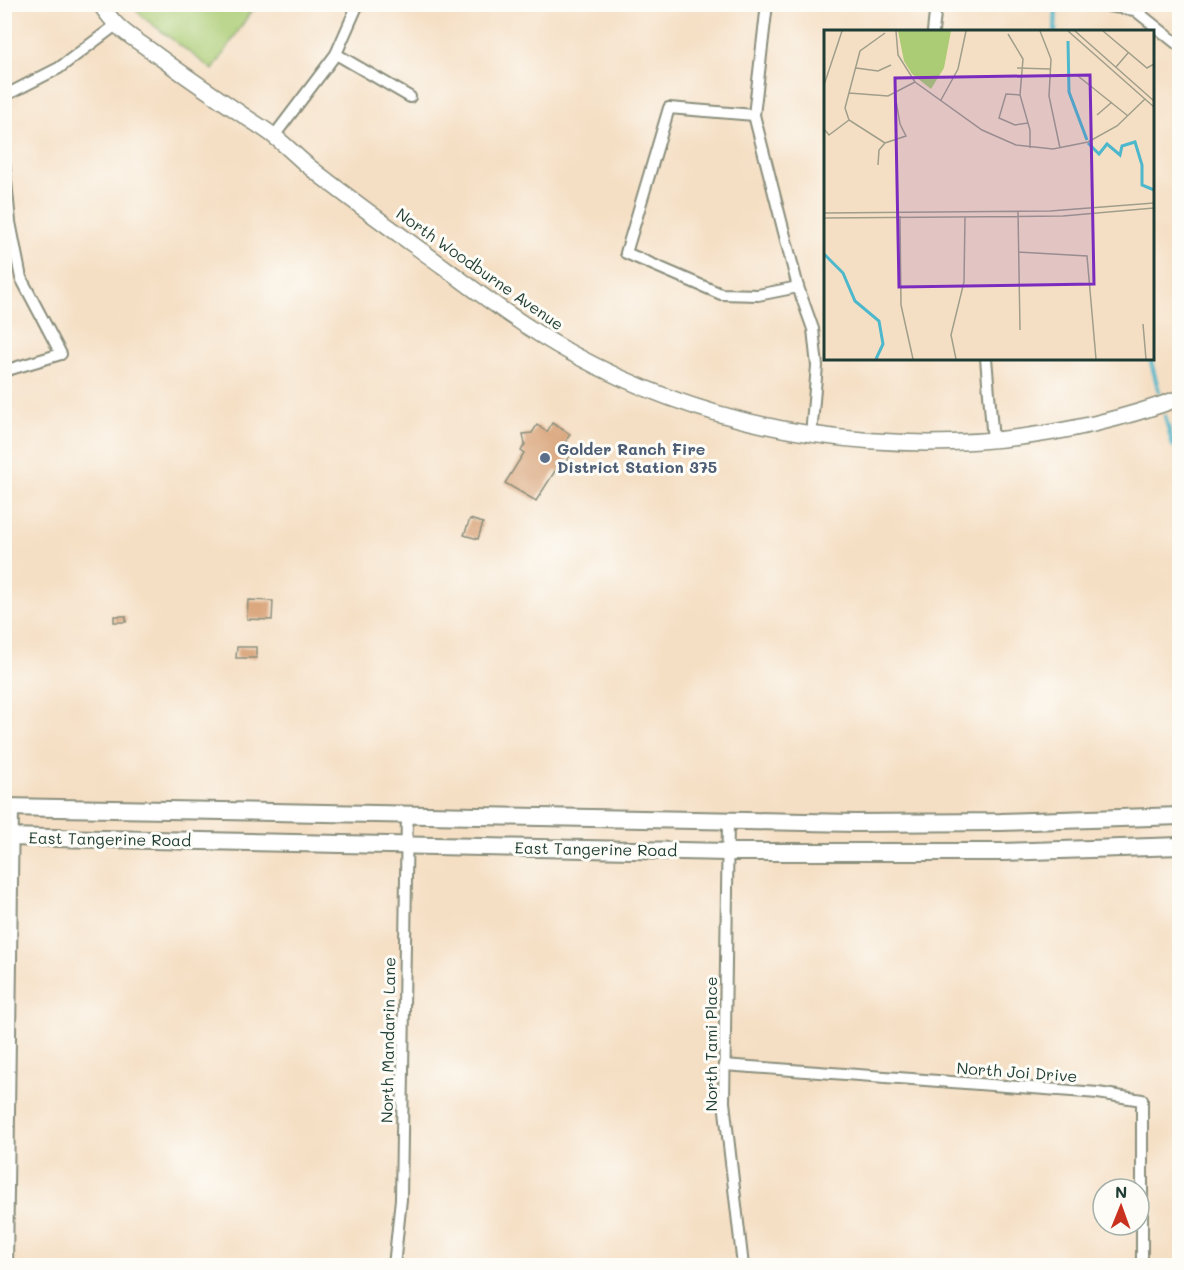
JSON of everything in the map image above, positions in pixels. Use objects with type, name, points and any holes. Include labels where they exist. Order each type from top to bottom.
[{"type":"main road","name":"East Tangerine Road","points":[[9,807],[927,823],[1179,816]]},
{"type":"main road","name":"East Tangerine Road","points":[[9,837],[728,852],[981,852],[1179,846]]},
{"type":"street","name":"North Woodburne Avenue","points":[[100,4],[116,25],[165,62],[274,136],[310,168],[520,322],[572,354],[631,382],[685,403],[756,424],[811,435],[906,443],[948,443],[993,441],[1054,432],[1134,413],[1179,398]]},
{"type":"street","points":[[274,136],[336,54],[358,4]]},
{"type":"street","points":[[767,4],[754,115],[798,287],[813,329],[818,366],[811,435]]},
{"type":"street","points":[[933,30],[936,4]]},
{"type":"street","points":[[1108,6],[1135,10],[1179,46]]},
{"type":"street","points":[[4,96],[58,68],[116,25]]},
{"type":"street","points":[[336,54],[410,98]]},
{"type":"street","points":[[754,115],[669,108],[626,253],[720,294],[758,295],[798,287]]},
{"type":"street","points":[[4,161],[10,222],[21,278],[62,354],[4,371]]},
{"type":"street","points":[[986,360],[993,441]]},
{"type":"street","points":[[7,1266],[9,807]]},
{"type":"street","name":"North Mandarin Lane","points":[[394,1266],[400,1199],[407,815]]},
{"type":"street","name":"North Tami Place","points":[[728,821],[724,1102],[743,1266]]},
{"type":"street","name":"North Joi Drive","points":[[724,1065],[1098,1093],[1142,1101],[1142,1266]]},
{"type":"green space","points":[[131,5],[255,5],[213,70],[144,18]]},
{"type":"building","points":[[552,423],[570,434],[565,443],[574,449],[559,473],[555,471],[536,501],[505,483],[524,453],[521,451],[525,444],[523,434],[532,433],[537,425],[547,432]]},
{"type":"building","points":[[470,519],[483,523],[478,539],[464,535]]},
{"type":"building","points":[[248,600],[273,601],[272,620],[247,619]]},
{"type":"building","points":[[114,616],[126,616],[126,622],[114,622]]},
{"type":"building","points":[[237,647],[256,647],[256,658],[236,658]]},
{"type":"waterway","points":[[1055,30],[1056,4]]},
{"type":"waterway","points":[[1151,360],[1159,392]]},
{"type":"waterway","points":[[1165,416],[1173,446],[1180,451]]},
{"type":"place","name":"Golder Ranch Fire District Station 375","points":[[545,458]]}]
